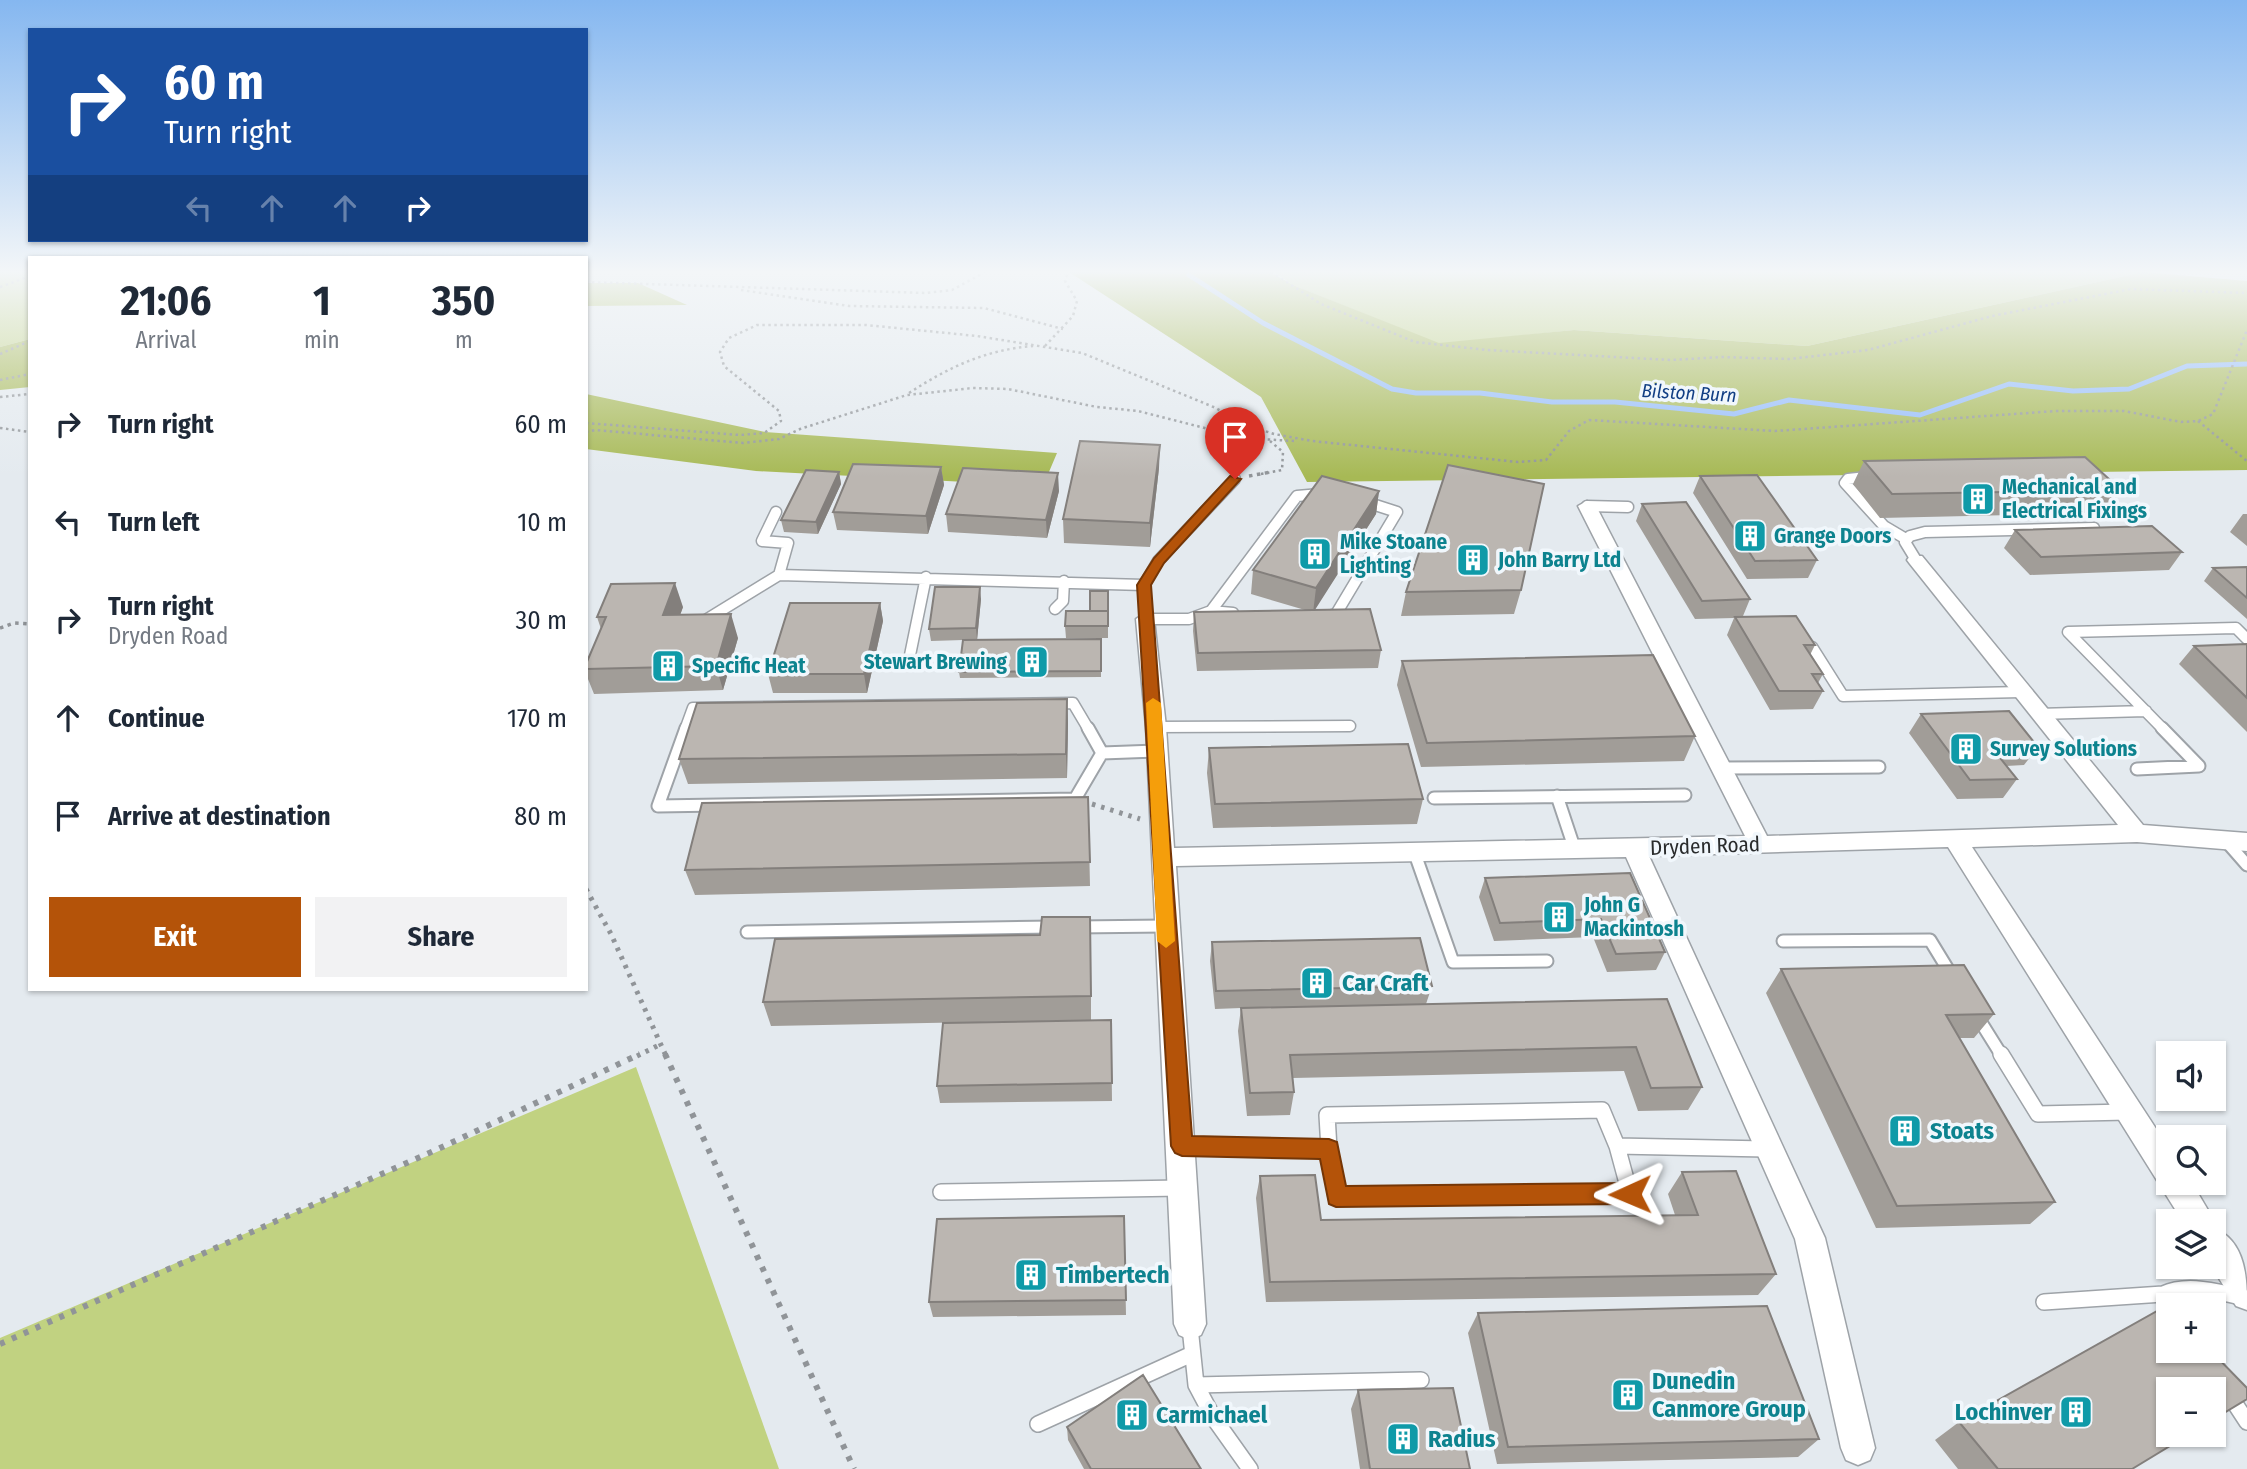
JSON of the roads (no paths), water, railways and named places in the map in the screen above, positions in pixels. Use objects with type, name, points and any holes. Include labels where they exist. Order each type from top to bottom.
[{"type":"street","points":[[1587,506],[1660,657],[1723,768],[1760,844]]},
{"type":"street","points":[[1916,560],[2137,833]]},
{"type":"street","points":[[1145,620],[1164,858],[1165,926],[1182,1146],[1190,1324]]},
{"type":"street","name":"Dryden Road","points":[[1164,858],[1956,841],[2137,833],[2236,841]]},
{"type":"street","points":[[1956,841],[2156,1153]]},
{"type":"street","points":[[1634,849],[1810,1238],[1858,1448]]},
{"type":"street","points":[[2226,1262],[2247,1296]]},
{"type":"lane","points":[[1882,477],[1854,478],[1845,483],[1884,526],[1906,539]]},
{"type":"lane","points":[[1235,479],[1158,561],[1144,585],[1145,620],[1189,619],[1211,611],[1238,613]]},
{"type":"lane","points":[[1211,611],[1297,496],[1329,494]]},
{"type":"lane","points":[[1319,618],[1336,614],[1397,512],[1351,496]]},
{"type":"lane","points":[[1587,506],[1629,507]]},
{"type":"lane","points":[[776,512],[762,541],[788,543],[779,575]]},
{"type":"lane","points":[[1906,539],[1925,532],[1946,530],[2101,527]]},
{"type":"lane","points":[[1906,539],[1905,542],[1916,560]]},
{"type":"lane","points":[[695,626],[779,575],[1144,585]]},
{"type":"lane","points":[[909,660],[926,577]]},
{"type":"lane","points":[[1055,608],[1063,601],[1064,582]]},
{"type":"lane","points":[[2137,769],[2199,766],[2068,632],[2236,628],[2247,639]]},
{"type":"lane","points":[[1812,647],[1843,696],[2021,692]]},
{"type":"lane","points":[[1102,753],[1073,703],[693,708],[658,806],[1075,799],[1102,753],[1156,739],[1350,726]]},
{"type":"lane","points":[[2038,713],[2146,711]]},
{"type":"lane","points":[[1723,768],[1879,767]]},
{"type":"lane","points":[[1434,798],[1685,795]]},
{"type":"lane","points":[[1558,796],[1575,850]]},
{"type":"lane","points":[[2236,841],[2247,865]]},
{"type":"lane","points":[[1415,854],[1453,962],[1547,961]]},
{"type":"lane","points":[[747,932],[778,937],[1165,926]]},
{"type":"lane","points":[[1783,941],[1930,940],[2038,1114],[2130,1112]]},
{"type":"lane","points":[[1602,1110],[1617,1146],[1630,1194],[1336,1196],[1326,1115],[1602,1110]]},
{"type":"lane","points":[[1182,1146],[1329,1149]]},
{"type":"lane","points":[[1617,1146],[1769,1149]]},
{"type":"lane","points":[[941,1192],[1184,1188]]},
{"type":"lane","points":[[2165,1293],[2176,1288],[2195,1288],[2247,1296]]},
{"type":"lane","points":[[2044,1302],[2156,1294]]},
{"type":"lane","points":[[1190,1324],[1196,1385],[1213,1417],[1250,1469]]},
{"type":"lane","points":[[1038,1424],[1192,1354]]},
{"type":"lane","points":[[1196,1385],[1420,1380]]},
{"type":"lane","points":[[2226,1390],[2247,1422]]},
{"type":"waterway","name":"Bilston Burn","points":[[1297,341],[1392,389],[1416,393],[1480,393],[1552,402],[1615,402],[1734,414],[1789,400],[1920,415],[2009,384],[2073,391],[2129,389],[2187,366],[2247,364]]},
{"type":"place","name":"Mechanical and Electrical Fixings","points":[[1978,499]]},
{"type":"place","name":"Grange Doors","points":[[1750,536]]},
{"type":"place","name":"Mike Stoane Lighting","points":[[1315,554]]},
{"type":"place","name":"John Barry Ltd","points":[[1473,560]]},
{"type":"place","name":"Stewart Brewing","points":[[1032,662]]},
{"type":"place","name":"Specific Heat","points":[[668,666]]},
{"type":"place","name":"Survey Solutions","points":[[1966,749]]},
{"type":"place","name":"John G Mackintosh","points":[[1559,917]]},
{"type":"place","name":"Car Craft","points":[[1317,983]]},
{"type":"place","name":"Stoats","points":[[1905,1131]]},
{"type":"place","name":"Timbertech","points":[[1031,1275]]},
{"type":"place","name":"Dunedin Canmore Group","points":[[1628,1395]]},
{"type":"place","name":"Lochinver","points":[[2076,1412]]},
{"type":"place","name":"Carmichael","points":[[1132,1415]]},
{"type":"place","name":"Radius","points":[[1403,1439]]}]
